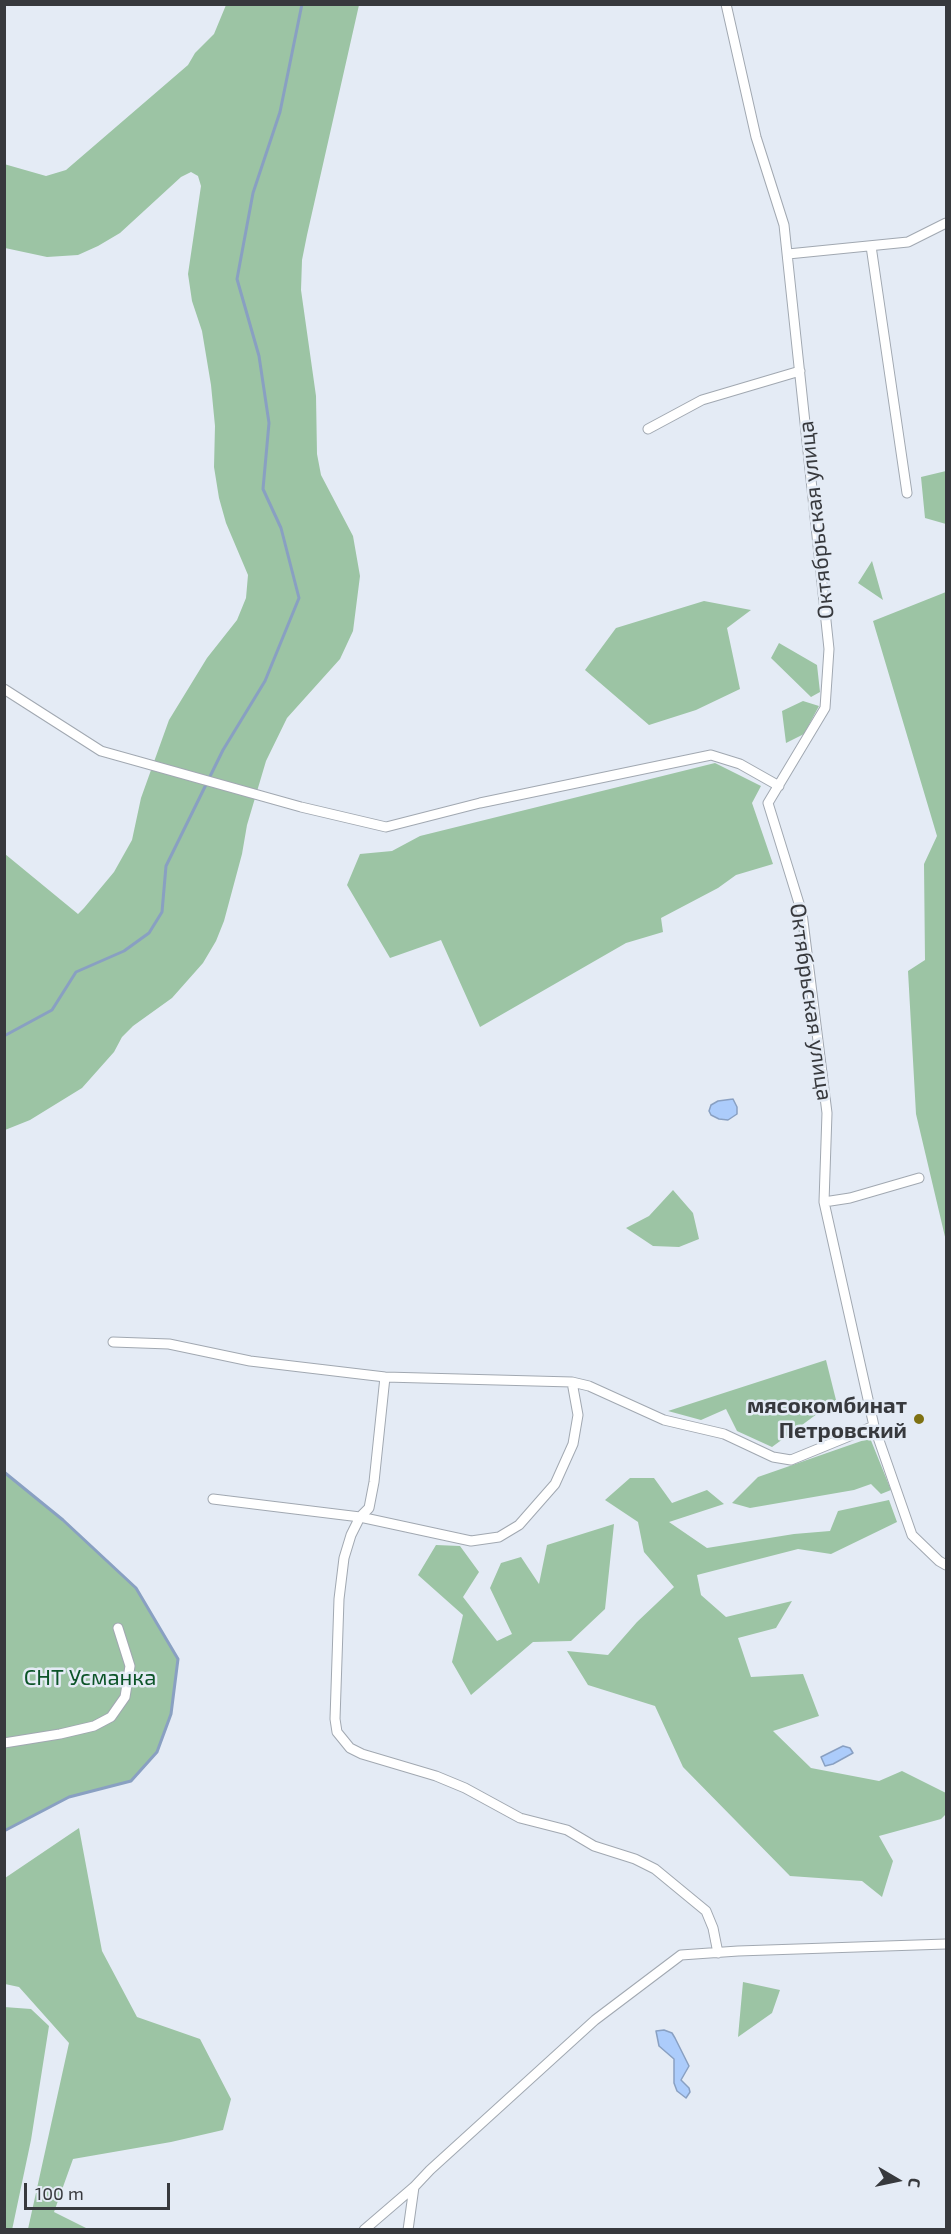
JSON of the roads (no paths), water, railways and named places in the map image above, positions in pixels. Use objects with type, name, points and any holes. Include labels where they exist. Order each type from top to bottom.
[{"type":"street","name":"Октябрьская улица","points":[[726,4],[756,137],[784,225],[829,649],[825,708],[768,804],[802,913],[827,1113],[824,1202],[874,1426],[912,1535],[946,1565]]},
{"type":"street","points":[[788,254],[908,242],[946,223]]},
{"type":"street","points":[[871,246],[907,493]]},
{"type":"street","points":[[648,429],[702,400],[800,371]]},
{"type":"street","points":[[4,689],[101,751],[301,807],[386,827],[480,802],[711,755],[740,764],[779,786]]},
{"type":"street","points":[[824,1202],[850,1198],[919,1178]]},
{"type":"street","points":[[113,1342],[169,1344],[250,1361],[385,1377],[572,1382],[589,1386],[664,1420],[724,1434],[773,1457],[791,1460],[874,1426]]},
{"type":"street","points":[[385,1377],[374,1482],[369,1508],[360,1517],[351,1534],[344,1558],[339,1599],[334,1719],[337,1732],[350,1748],[362,1754],[436,1776],[465,1788],[520,1818],[567,1830],[594,1846],[635,1859],[655,1869],[706,1911],[713,1928],[718,1953]]},
{"type":"street","points":[[213,1499],[360,1517],[471,1541],[499,1537],[519,1525],[555,1484],[573,1444],[578,1415],[572,1382]]},
{"type":"street","points":[[4,1732],[6,1743],[94,1726],[111,1717],[125,1697],[130,1666],[118,1628]]},
{"type":"street","points":[[364,2229],[414,2187],[447,2154],[619,2001],[681,1955],[946,1944]]},
{"type":"street","points":[[408,2229],[414,2187]]},
{"type":"water","points":[[733,1099],[737,1107],[737,1114],[728,1120],[711,1115],[709,1111],[711,1105],[718,1101]]},
{"type":"water","points":[[843,1746],[850,1748],[853,1753],[825,1766],[821,1757]]},
{"type":"water","points":[[664,2030],[672,2033],[689,2066],[681,2080],[689,2088],[690,2092],[686,2098],[677,2091],[674,2083],[674,2059],[659,2046],[656,2031]]},
{"type":"waterway","points":[[4,1036],[52,1010],[76,972],[124,951],[149,933],[162,912],[166,866],[223,750],[265,681],[299,598],[281,528],[263,489],[269,423],[259,356],[237,279],[253,193],[280,112],[302,4]]},
{"type":"waterway","points":[[4,1472],[63,1520],[136,1588],[178,1659],[171,1714],[157,1752],[131,1781],[69,1797],[4,1831]]},
{"type":"place","name":"мясокомбинат Петровский","points":[[919,1419]]},
{"type":"park label","name":"СНТ Усманка","points":[[90,1678]]}]
